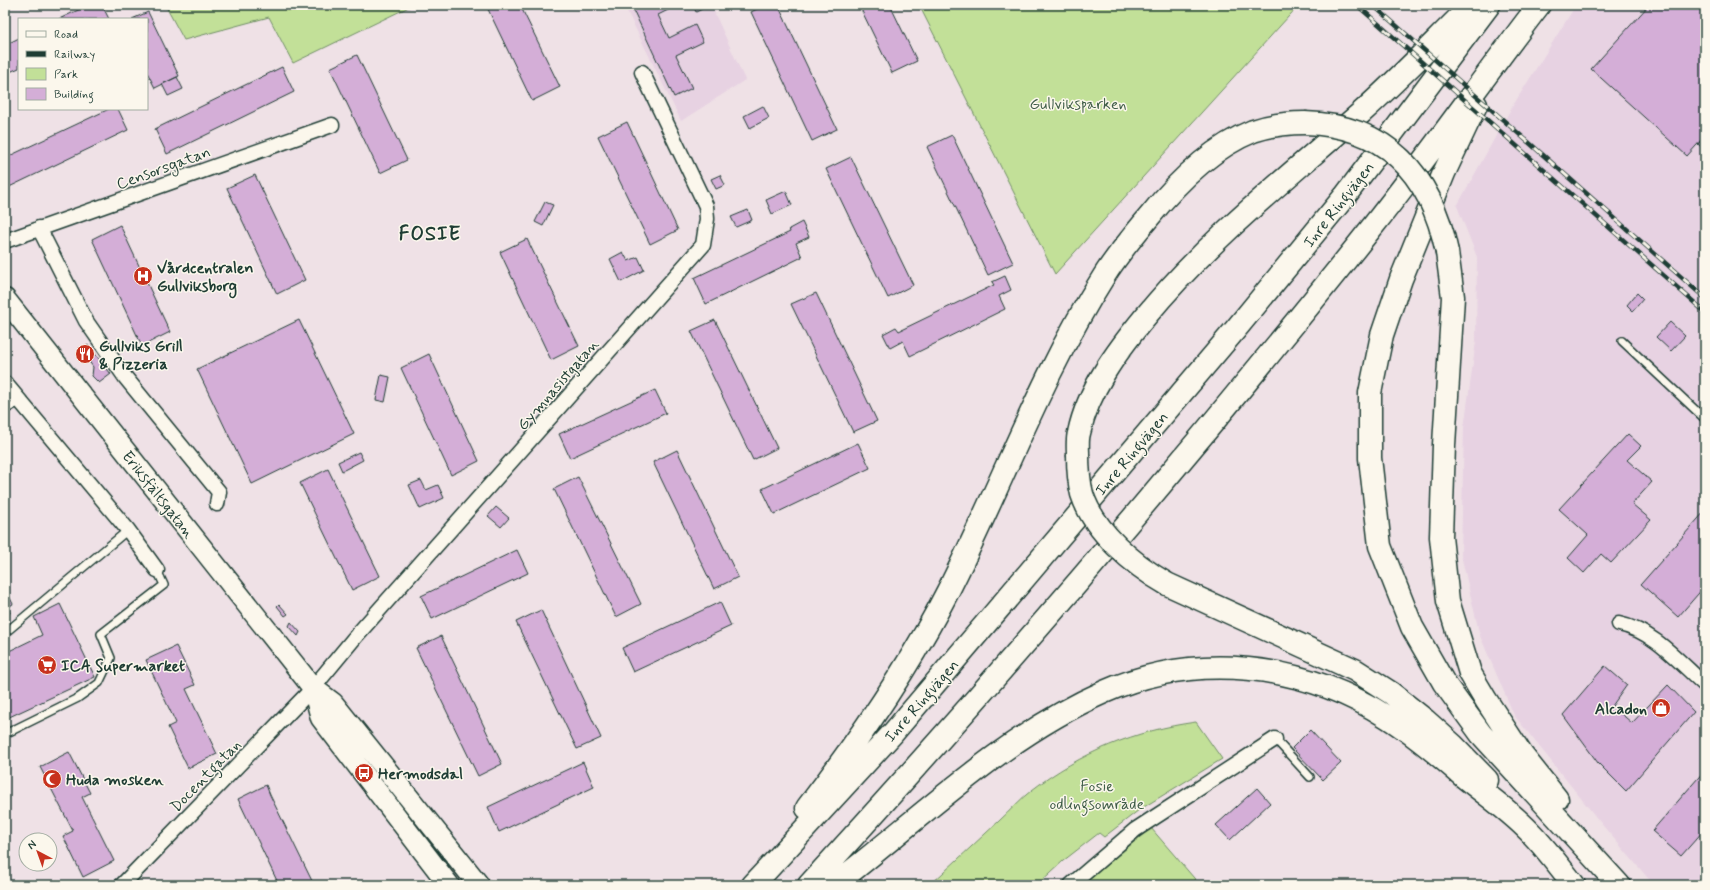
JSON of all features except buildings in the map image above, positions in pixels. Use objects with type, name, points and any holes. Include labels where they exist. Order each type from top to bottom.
[{"type":"highway","points":[[1472,5],[1369,106],[1252,206],[1193,263],[1162,296],[1119,351],[1101,379],[1087,410],[1078,434],[1078,455],[1082,495],[1099,524],[1110,539],[1147,573],[1167,584],[1355,670],[1392,693],[1453,745],[1486,779],[1574,885]]},
{"type":"highway","name":"Inre Ringvägen","points":[[753,885],[893,733],[1235,330],[1345,196],[1489,5]]},
{"type":"highway","points":[[809,885],[931,751],[1088,573],[1374,224],[1539,5]]},
{"type":"highway","points":[[1497,59],[1444,173],[1401,279],[1382,335],[1370,394],[1370,458],[1380,546],[1412,627],[1444,682],[1481,734],[1620,885]]},
{"type":"highway","points":[[747,885],[878,712],[923,636],[978,532],[1030,415],[1072,329],[1109,268],[1175,186],[1207,158],[1238,138],[1255,130],[1286,123],[1305,123],[1329,124],[1353,130],[1379,142],[1400,158],[1411,170],[1423,187],[1436,211],[1443,230],[1453,297],[1444,445],[1441,537],[1445,586],[1453,620],[1470,673],[1500,723],[1620,885]]},
{"type":"highway","points":[[834,885],[936,801],[1002,752],[1056,717],[1104,692],[1145,677],[1196,667],[1255,668],[1316,682],[1348,695],[1387,717],[1417,739],[1528,830]]},
{"type":"street","name":"Gymnasistgatan","points":[[313,688],[356,636],[703,244],[707,219],[706,206],[642,72]]},
{"type":"street","name":"Censorsgatan","points":[[5,241],[332,125]]},
{"type":"street","points":[[39,228],[86,321],[129,382],[219,492],[217,504]]},
{"type":"street","name":"Eriksfältsgatan","points":[[5,298],[313,688],[333,703],[479,885]]},
{"type":"street","points":[[5,383],[22,401],[128,530],[157,570]]},
{"type":"street","points":[[1619,624],[1632,626],[1645,632],[1705,685]]},
{"type":"street","name":"Eriksfältsgatan","points":[[313,688],[321,718],[449,885]]},
{"type":"street","name":"Docentgatan","points":[[122,885],[313,688]]},
{"type":"street","points":[[1071,885],[1135,830],[1274,739]]},
{"type":"lane","points":[[1622,340],[1705,420]]},
{"type":"lane","points":[[5,410],[22,401]]},
{"type":"lane","points":[[5,633],[128,530]]},
{"type":"lane","points":[[5,734],[78,698],[99,683],[111,658],[101,634],[164,585],[157,570]]},
{"type":"lane","points":[[1274,739],[1310,777]]},
{"type":"shaded area","points":[[624,5],[711,5],[745,80],[681,121]]},
{"type":"shaded area","points":[[1576,5],[1705,5],[1705,885],[1654,885],[1604,827],[1514,715],[1480,636],[1461,555],[1464,428],[1476,341],[1477,257],[1457,206],[1512,107]]},
{"type":"green space","points":[[165,5],[413,5],[293,63],[269,17],[184,40]]},
{"type":"green space","name":"Gullviksparken","points":[[919,5],[1299,5],[1055,274]]},
{"type":"green space","name":"Fosie odlingsområde","points":[[1196,722],[1222,759],[1139,810],[1104,837],[1099,833],[1063,861],[1037,885],[930,885],[1019,801],[1050,777],[1069,765],[1089,754],[1130,737]]},
{"type":"green space","points":[[1151,828],[1200,885],[1082,885]]},
{"type":"railway","points":[[1357,5],[1705,312]]},
{"type":"railway","points":[[1373,5],[1705,298]]},
{"type":"place","name":"Vårdcentralen Gullviksborg","points":[[143,276]]},
{"type":"place","name":"Gullviks Grill & Pizzeria","points":[[85,354]]},
{"type":"place","name":"ICA Supermarket","points":[[47,665]]},
{"type":"place","name":"Alcadon","points":[[1661,708]]},
{"type":"place","name":"Hermodsdal","points":[[364,773]]},
{"type":"place","name":"Huda mosken","points":[[52,779]]},
{"type":"district","name":"FOSIE","points":[[430,233]]}]
